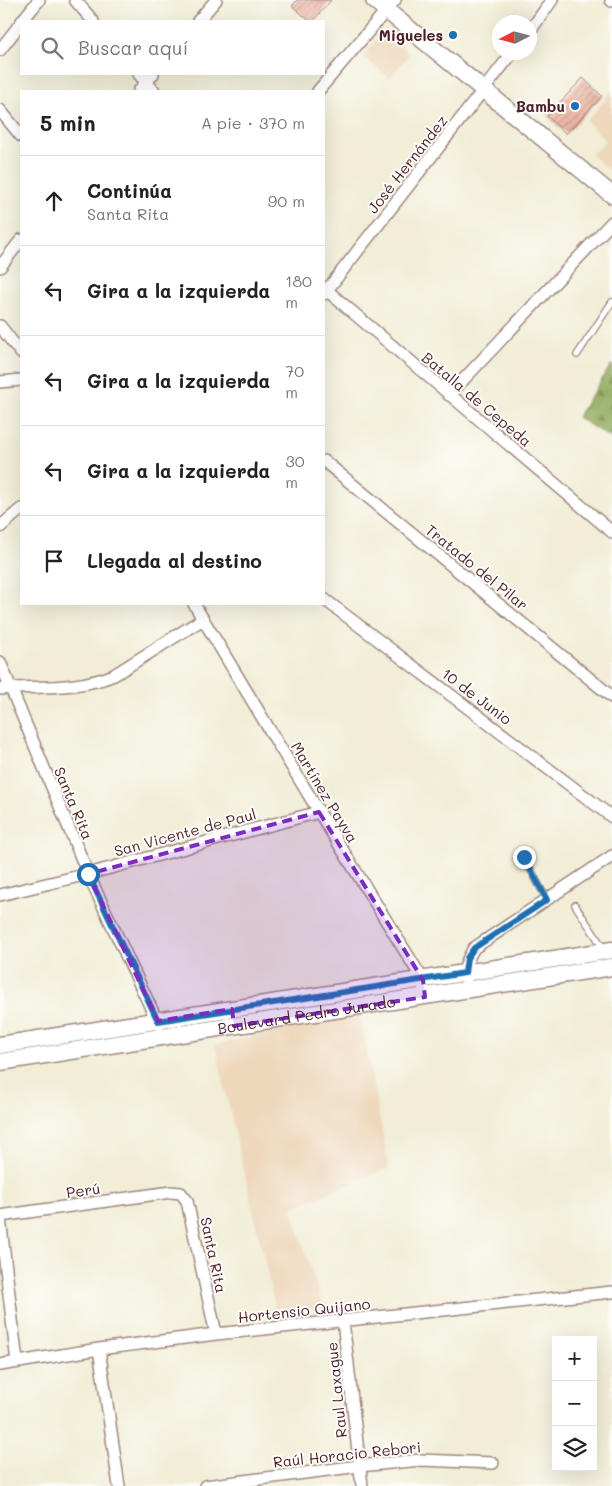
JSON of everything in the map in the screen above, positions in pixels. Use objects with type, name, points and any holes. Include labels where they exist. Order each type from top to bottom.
[{"type":"main road","points":[[385,3],[484,91],[612,195]]},
{"type":"main road","name":"Boulevard Pedro Jurado","points":[[0,1062],[160,1029],[232,1010],[609,950]]},
{"type":"main road","name":"Boulevard Pedro Jurado","points":[[0,1045],[160,1029],[234,1026],[612,967]]},
{"type":"main road","points":[[232,1010],[234,1026]]},
{"type":"street","points":[[24,20],[39,0]]},
{"type":"street","points":[[75,0],[92,20]]},
{"type":"street","points":[[199,20],[216,0]]},
{"type":"street","points":[[537,21],[552,0]]},
{"type":"street","points":[[319,90],[385,3]]},
{"type":"street","points":[[0,50],[20,25]]},
{"type":"street","name":"José Hernández","points":[[325,291],[507,60]]},
{"type":"street","points":[[0,110],[20,135]]},
{"type":"street","points":[[449,394],[612,222]]},
{"type":"street","points":[[0,267],[20,241]]},
{"type":"street","name":"Batalla de Cepeda","points":[[325,291],[612,532]]},
{"type":"street","points":[[0,326],[20,352]]},
{"type":"street","points":[[0,382],[20,380]]},
{"type":"street","name":"Tratado del Pilar","points":[[325,463],[612,697]]},
{"type":"street","points":[[0,527],[20,510]]},
{"type":"street","name":"10 de Junio","points":[[325,600],[612,817]]},
{"type":"street","name":"Martínez Payva","points":[[195,605],[423,980],[424,997]]},
{"type":"street","points":[[5,689],[79,685],[98,682],[114,675],[203,619]]},
{"type":"street","name":"Santa Rita","points":[[0,662],[5,689],[160,1029]]},
{"type":"street","name":"San Vicente de Paul","points":[[0,894],[88,874],[319,812]]},
{"type":"street","points":[[469,990],[465,973],[467,958],[474,948],[612,856]]},
{"type":"street","name":"Santa Rita","points":[[171,1192],[181,1193],[187,1202],[216,1334]]},
{"type":"street","name":"Perú","points":[[0,1217],[171,1192]]},
{"type":"street","points":[[0,1217],[17,1362]]},
{"type":"street","name":"Hortensio Quijano","points":[[0,1365],[99,1349],[216,1334],[612,1292]]},
{"type":"street","name":"Raul Laxague","points":[[343,1321],[362,1486]]},
{"type":"street","points":[[99,1349],[119,1486]]},
{"type":"street","name":"Raúl Horacio Rebori","points":[[205,1486],[240,1484],[359,1466],[421,1460],[493,1463]]},
{"type":"lane","points":[[577,355],[612,302]]},
{"type":"lane","points":[[524,857],[547,900]]},
{"type":"lane","points":[[575,905],[609,950]]},
{"type":"highlighted area","points":[[319,812],[423,980],[425,997],[234,1026],[232,1009],[158,1021],[88,874]]},
{"type":"shaded area","points":[[383,32],[410,53],[390,78],[363,57]]},
{"type":"shaded area","points":[[612,91],[612,173],[591,155],[606,141],[587,121]]},
{"type":"shaded area","points":[[359,1011],[389,1168],[291,1208],[324,1308],[276,1311],[215,1045]]},
{"type":"green space","points":[[612,364],[612,439],[577,417]]},
{"type":"building","points":[[297,0],[331,0],[314,20],[309,20],[292,6]]},
{"type":"building","name":"Bambu","points":[[583,78],[602,96],[566,134],[547,116]]},
{"type":"place","name":"Migueles","points":[[453,35]]},
{"type":"place","name":"Bambu","points":[[575,106]]},
{"type":"route","points":[[88,874],[158,1021],[465,973],[467,958],[474,948],[547,900],[524,857]]}]
